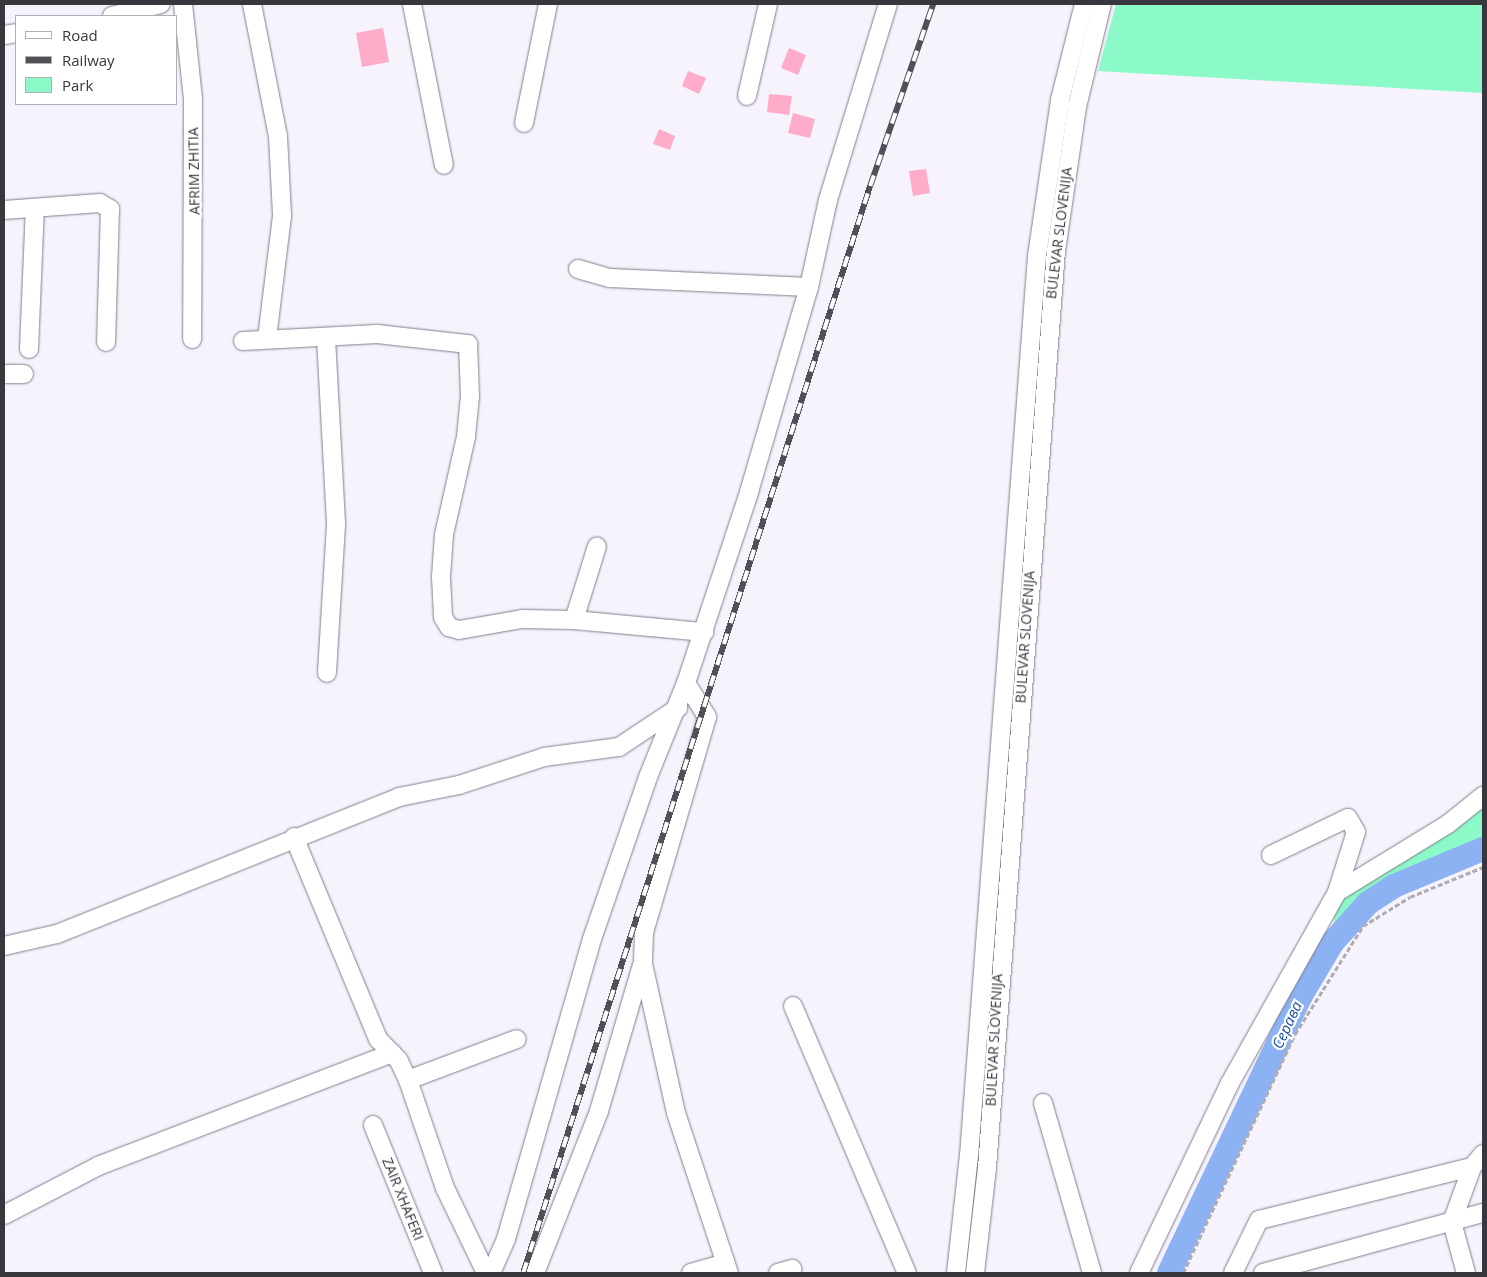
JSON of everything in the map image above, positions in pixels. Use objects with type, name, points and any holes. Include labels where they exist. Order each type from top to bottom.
[{"type":"street","name":"AFRIM ZHITIA","points":[[183,4],[193,99],[192,339]]},
{"type":"street","points":[[252,4],[278,136],[282,216],[268,338]]},
{"type":"street","points":[[412,4],[444,165]]},
{"type":"street","points":[[524,123],[548,4]]},
{"type":"street","points":[[747,96],[768,4]]},
{"type":"street","points":[[491,1273],[506,1239],[592,939],[648,776],[678,708],[704,632],[809,287],[828,200],[888,4]]},
{"type":"street","name":"BULEVAR SLOVENIJA","points":[[956,1273],[969,1156],[1036,256],[1060,100],[1084,4]]},
{"type":"street","name":"BULEVAR SLOVENIJA","points":[[975,1273],[987,1168],[1055,260],[1077,107],[1102,4]]},
{"type":"street","points":[[116,15],[154,5]]},
{"type":"street","points":[[4,210],[100,203],[110,209],[106,342]]},
{"type":"street","points":[[29,349],[35,208]]},
{"type":"street","points":[[578,269],[610,278],[809,287]]},
{"type":"street","points":[[243,341],[268,338],[389,335],[468,344],[470,396],[444,535],[443,617],[449,627],[459,630],[522,619],[574,620],[704,632]]},
{"type":"street","points":[[326,338],[336,525],[327,673]]},
{"type":"street","points":[[4,374],[24,374]]},
{"type":"street","points":[[574,620],[597,546]]},
{"type":"street","points":[[686,684],[707,717],[644,932],[643,964],[676,1113],[727,1268],[691,1273]]},
{"type":"street","points":[[4,946],[57,934],[294,837],[399,797],[459,785],[544,757],[619,747],[678,708]]},
{"type":"street","points":[[1337,892],[1448,824],[1483,796]]},
{"type":"street","points":[[1139,1273],[1230,1083],[1337,892],[1354,841],[1355,825],[1348,818],[1271,855]]},
{"type":"street","points":[[294,837],[378,1039],[392,1053],[408,1080],[445,1188],[486,1273]]},
{"type":"street","points":[[535,1273],[599,1111],[643,964]]},
{"type":"street","points":[[793,1006],[907,1273]]},
{"type":"street","points":[[408,1080],[517,1038]]},
{"type":"street","points":[[4,1215],[98,1166],[392,1053]]},
{"type":"street","points":[[1043,1103],[1092,1273]]},
{"type":"street","name":"ZAIR XHAFERI","points":[[373,1125],[433,1273]]},
{"type":"street","points":[[1466,1273],[1452,1222],[1478,1161]]},
{"type":"street","points":[[1233,1273],[1259,1220],[1478,1161]]},
{"type":"street","points":[[1263,1273],[1483,1214]]},
{"type":"path","points":[[1183,1273],[1295,1034],[1363,926],[1410,897],[1483,867]]},
{"type":"green space","points":[[1116,4],[1483,4],[1483,93],[1098,71]]},
{"type":"green space","points":[[1483,796],[1483,849],[1394,886],[1368,903],[1332,943],[1337,892]]},
{"type":"building","points":[[383,28],[389,62],[362,67],[356,33]]},
{"type":"building","points":[[789,48],[806,55],[798,75],[781,68]]},
{"type":"building","points":[[688,71],[706,78],[699,94],[682,86]]},
{"type":"building","points":[[769,94],[792,96],[789,115],[767,112]]},
{"type":"building","points":[[793,113],[815,119],[810,138],[788,133]]},
{"type":"building","points":[[659,129],[675,136],[670,150],[653,144]]},
{"type":"building","points":[[926,169],[930,193],[913,196],[909,171]]},
{"type":"waterway","name":"Серава","points":[[1169,1273],[1300,997],[1332,943],[1368,903],[1394,886],[1483,849]]},
{"type":"railway","points":[[523,1273],[870,186],[933,4]]}]
